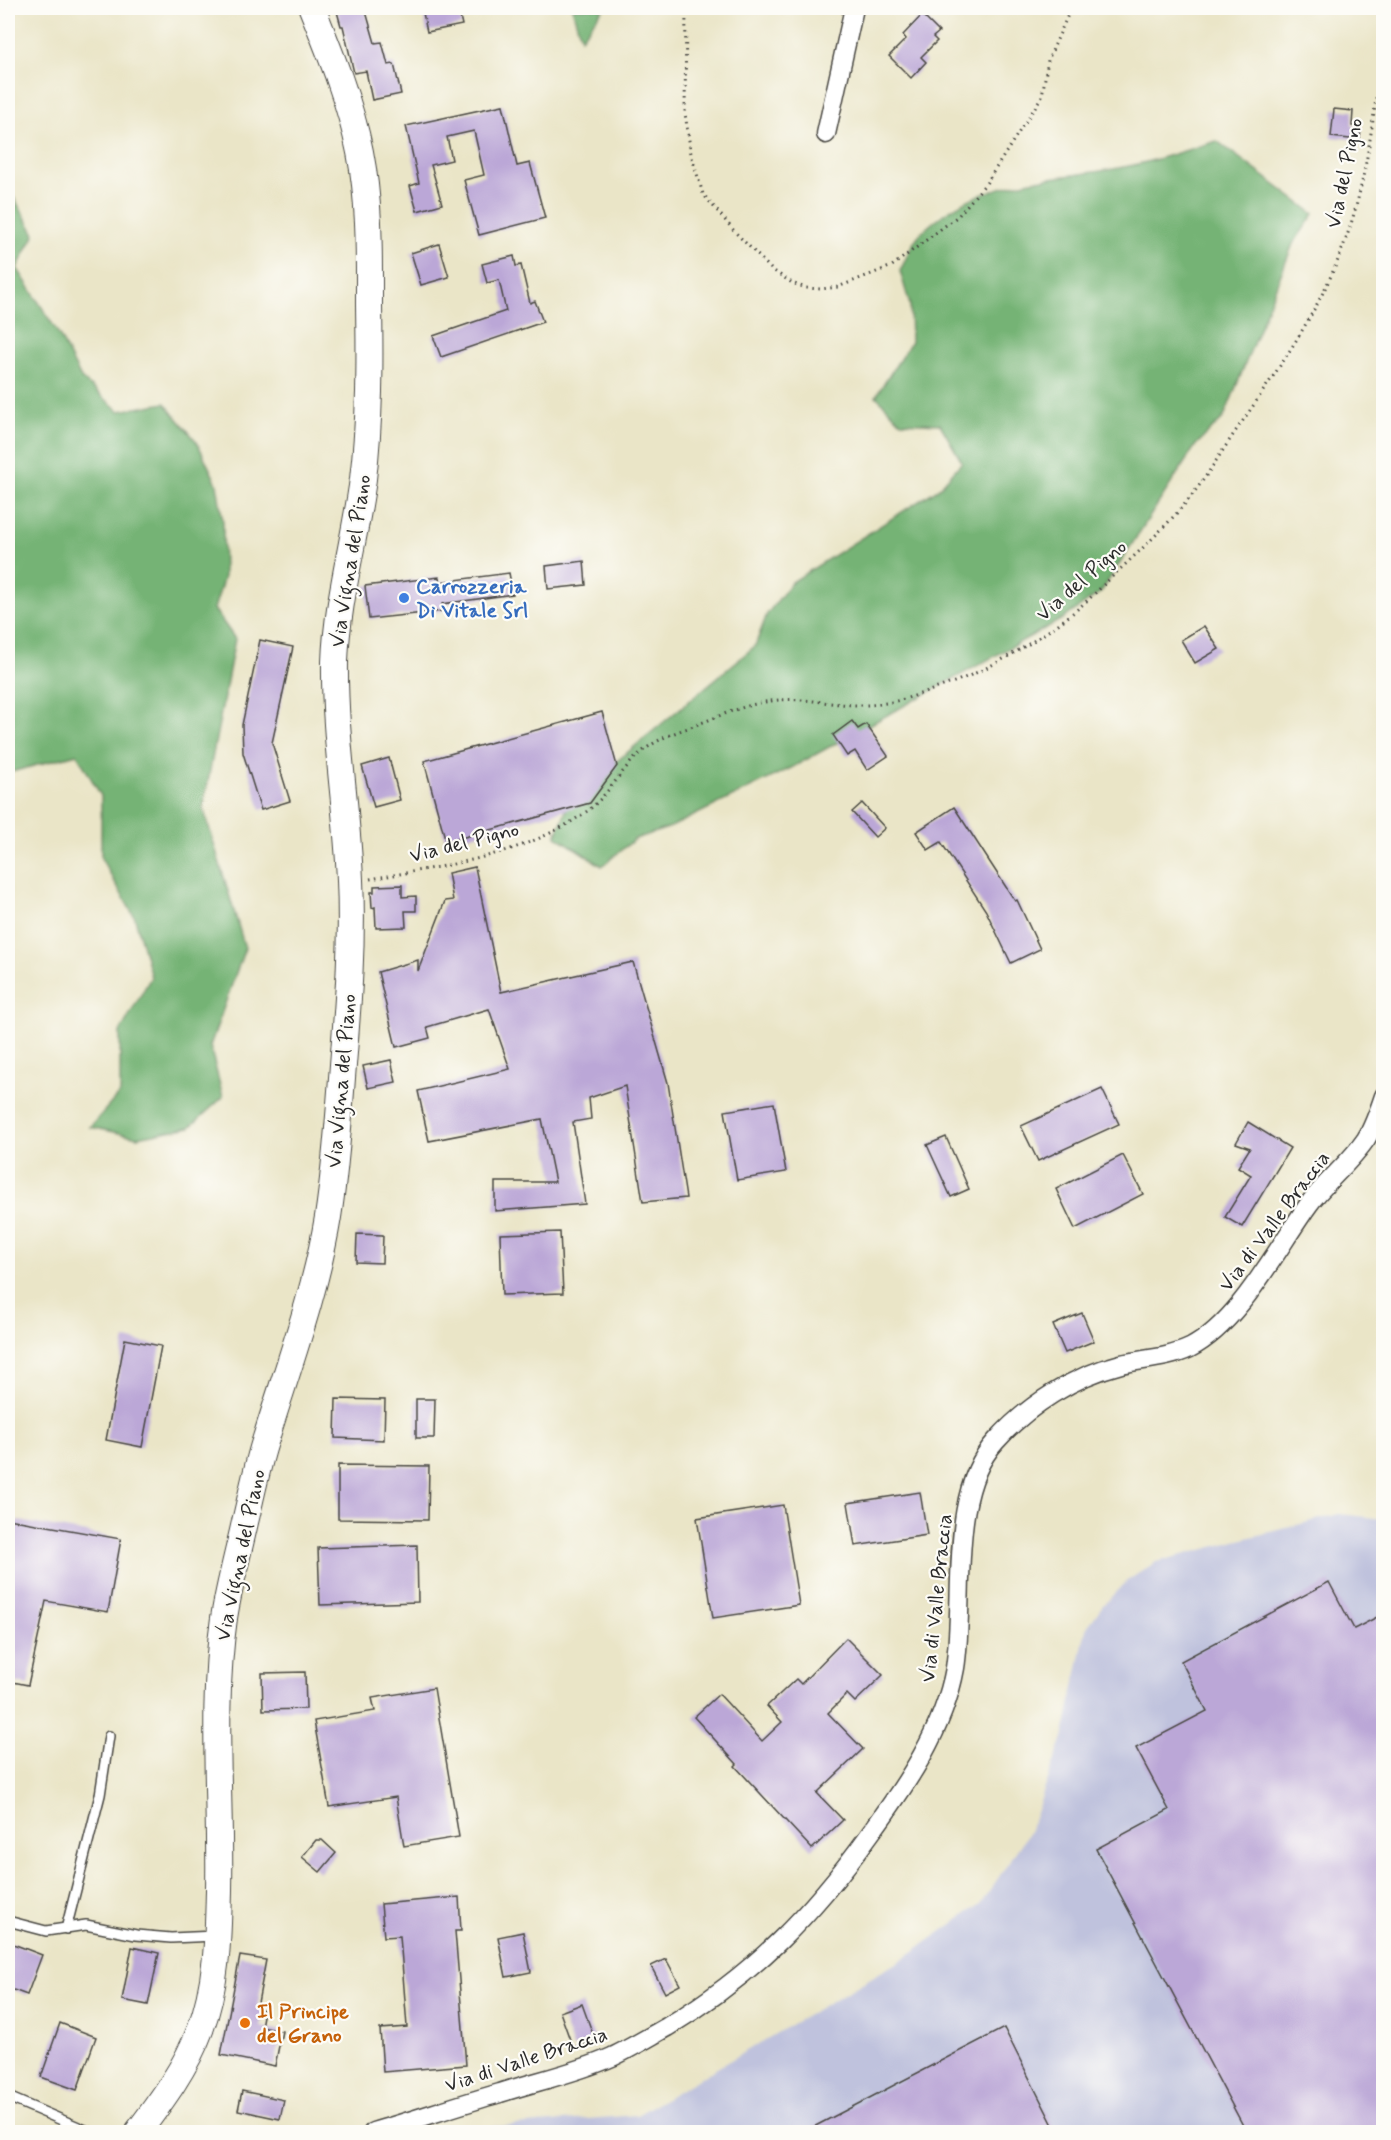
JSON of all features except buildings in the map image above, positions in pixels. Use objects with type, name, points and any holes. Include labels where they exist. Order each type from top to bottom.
[{"type":"main road","name":"Via Vigna del Piano","points":[[138,2133],[178,2076],[198,2035],[212,1988],[218,1935],[217,1704],[221,1644],[229,1590],[260,1457],[309,1297],[328,1216],[335,1168],[351,948],[350,883],[336,717],[336,656],[340,601],[362,486],[369,415],[368,215],[364,172],[355,129],[339,76],[312,8]]},
{"type":"street","points":[[826,134],[854,8]]},
{"type":"street","name":"Via di Valle Braccia","points":[[373,2133],[573,2071],[618,2054],[652,2036],[709,2000],[755,1965],[781,1941],[838,1875],[875,1827],[908,1779],[942,1713],[951,1685],[957,1652],[962,1547],[969,1496],[974,1476],[984,1455],[1003,1433],[1030,1410],[1061,1389],[1116,1366],[1171,1354],[1191,1347],[1220,1325],[1247,1294],[1310,1204],[1366,1139],[1383,1096]]},
{"type":"lane","points":[[66,1929],[100,1795],[109,1736]]},
{"type":"lane","points":[[8,1921],[46,1930],[86,1925],[136,1935],[171,1938],[218,1935]]},
{"type":"lane","points":[[8,2097],[90,2133]]},
{"type":"path","points":[[686,8],[685,113],[691,154],[704,194],[736,234],[771,269],[792,284],[821,289],[838,287],[892,266],[958,216],[987,182],[1042,96],[1048,60],[1065,17],[1071,8]]},
{"type":"path","name":"Via del Pigno","points":[[350,883],[474,860],[530,842],[572,821],[593,806],[632,761],[651,745],[674,733],[742,707],[771,701],[800,699],[856,705],[892,702],[947,684],[985,668],[1030,643],[1071,615],[1130,561],[1184,505],[1281,367],[1311,317],[1329,283],[1357,204],[1365,166],[1383,40]]},
{"type":"shaded area","points":[[1339,1514],[1383,1519],[1383,2132],[430,2132],[637,2115],[898,1962],[981,1904],[1029,1832],[1064,1735],[1086,1629],[1103,1605],[1127,1581],[1156,1562]]},
{"type":"green space","points":[[572,8],[604,8],[581,38]]},
{"type":"green space","points":[[1217,141],[1314,214],[1293,244],[1224,417],[1196,445],[1101,592],[1064,618],[791,768],[671,827],[635,839],[602,866],[556,836],[573,793],[605,771],[755,646],[767,614],[792,582],[938,489],[962,462],[940,424],[901,422],[876,396],[911,342],[910,305],[900,271],[919,235],[942,215],[966,201],[992,191],[1045,179],[1129,166]]},
{"type":"green space","points":[[8,188],[35,234],[17,268],[57,331],[81,378],[119,411],[165,403],[197,442],[217,484],[223,522],[224,577],[214,609],[235,639],[203,807],[245,948],[210,1046],[223,1097],[190,1127],[138,1137],[90,1127],[120,1093],[120,1032],[151,977],[135,918],[101,858],[101,796],[77,754],[8,773]]},
{"type":"place","name":"Carrozzeria Di Vitale Srl","points":[[404,598]]},
{"type":"place","name":"Il Principe del Grano","points":[[245,2023]]}]
